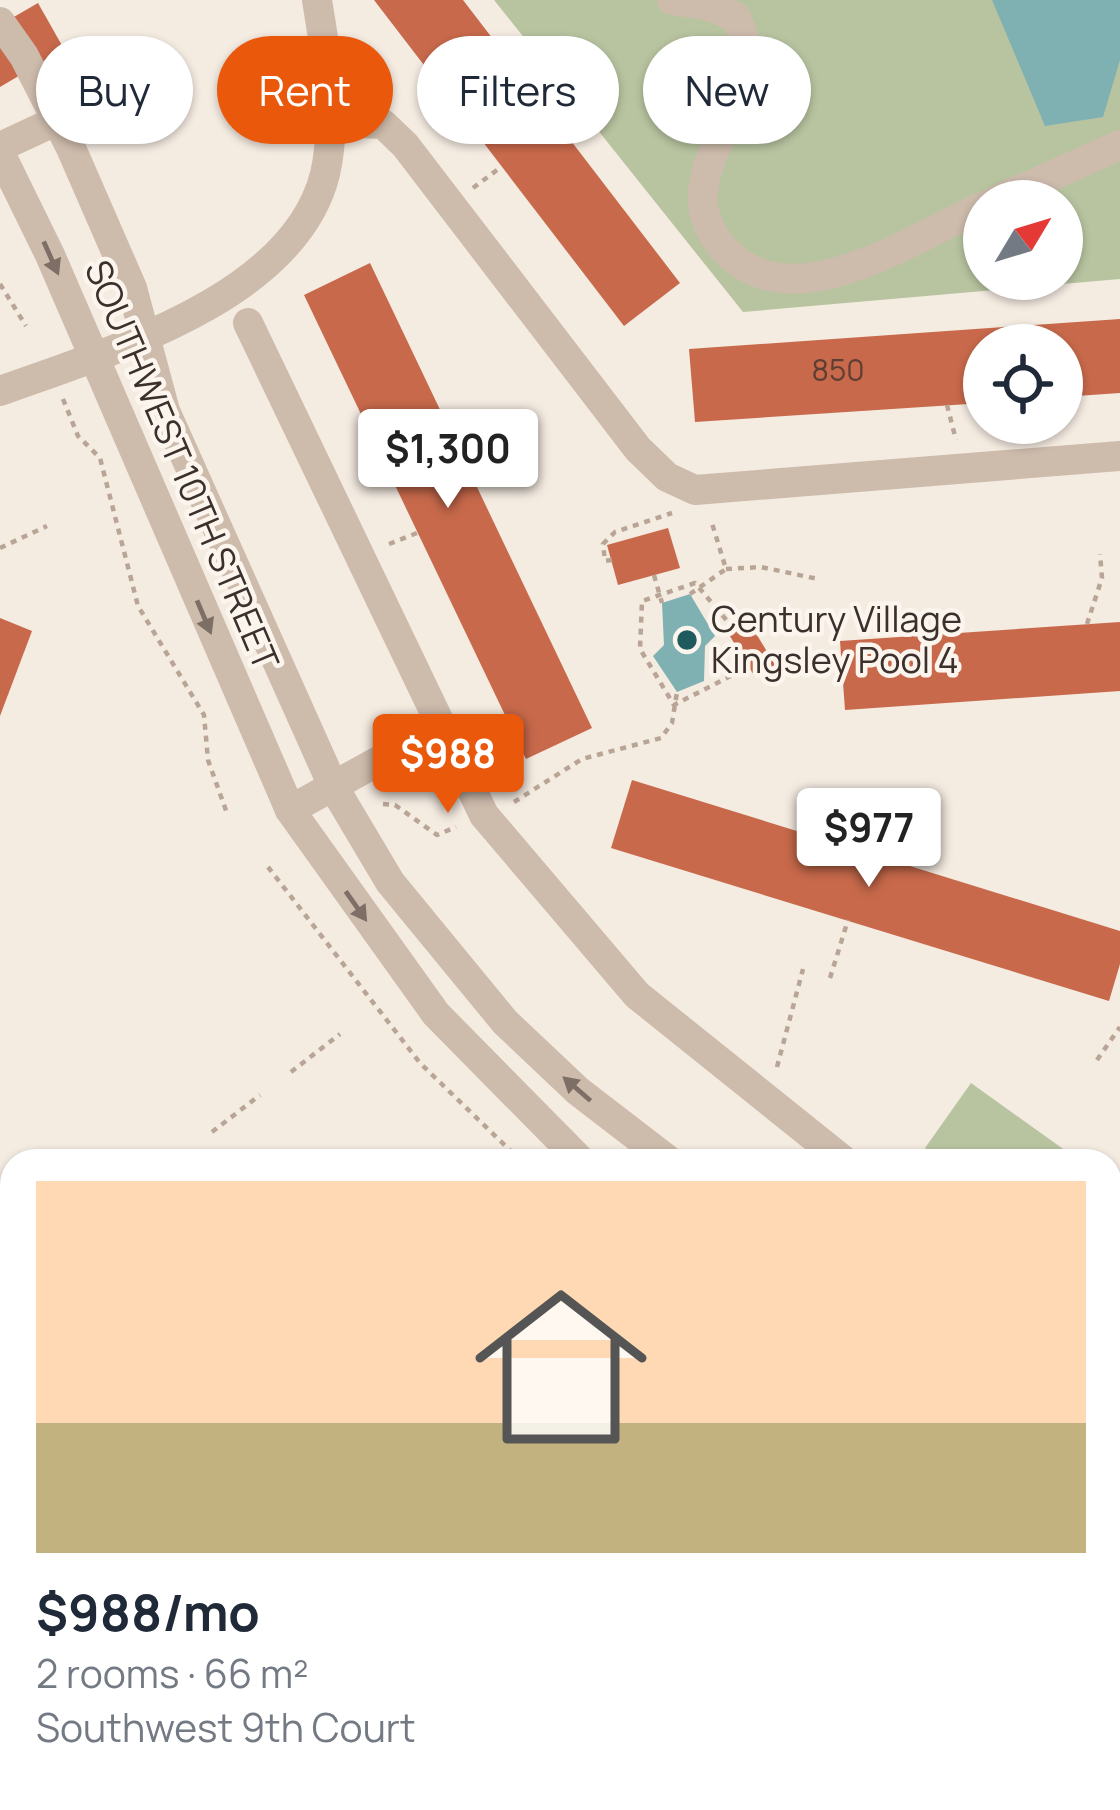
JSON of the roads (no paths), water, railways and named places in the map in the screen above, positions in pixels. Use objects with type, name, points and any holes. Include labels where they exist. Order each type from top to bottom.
[{"type":"street","points":[[317,0],[321,36]]},
{"type":"street","points":[[672,0],[704,4],[736,17],[750,46],[741,91],[703,191],[711,235],[746,273],[786,281],[831,274],[963,215]]},
{"type":"street","name":"SOUTHWEST 10TH STREET","points":[[0,22],[36,83]]},
{"type":"street","points":[[0,150],[36,131]]},
{"type":"street","points":[[393,134],[649,462],[696,497],[958,467],[1120,456]]},
{"type":"street","name":"SOUTHWEST 10TH STREET","points":[[69,144],[132,288],[165,411],[333,786],[390,882],[505,1022],[578,1091],[653,1149]]},
{"type":"street","points":[[0,391],[93,357],[230,292],[300,230],[324,176],[328,144]]},
{"type":"street","points":[[1041,180],[1120,145]]},
{"type":"street","name":"SOUTHWEST 10TH STREET","points":[[0,150],[290,810],[436,1014],[569,1149]]},
{"type":"street","points":[[248,323],[484,815],[637,995],[828,1149]]},
{"type":"street","points":[[290,810],[440,727]]},
{"type":"water","points":[[992,0],[1120,0],[1120,60],[1103,117],[1045,126]]},
{"type":"water","name":"Century Village Kingsley Pool 4","points":[[690,594],[715,636],[705,646],[704,681],[677,692],[653,656],[664,645],[662,603]]},
{"type":"place","name":"Century Village Kingsley Pool 4","points":[[687,640]]}]
